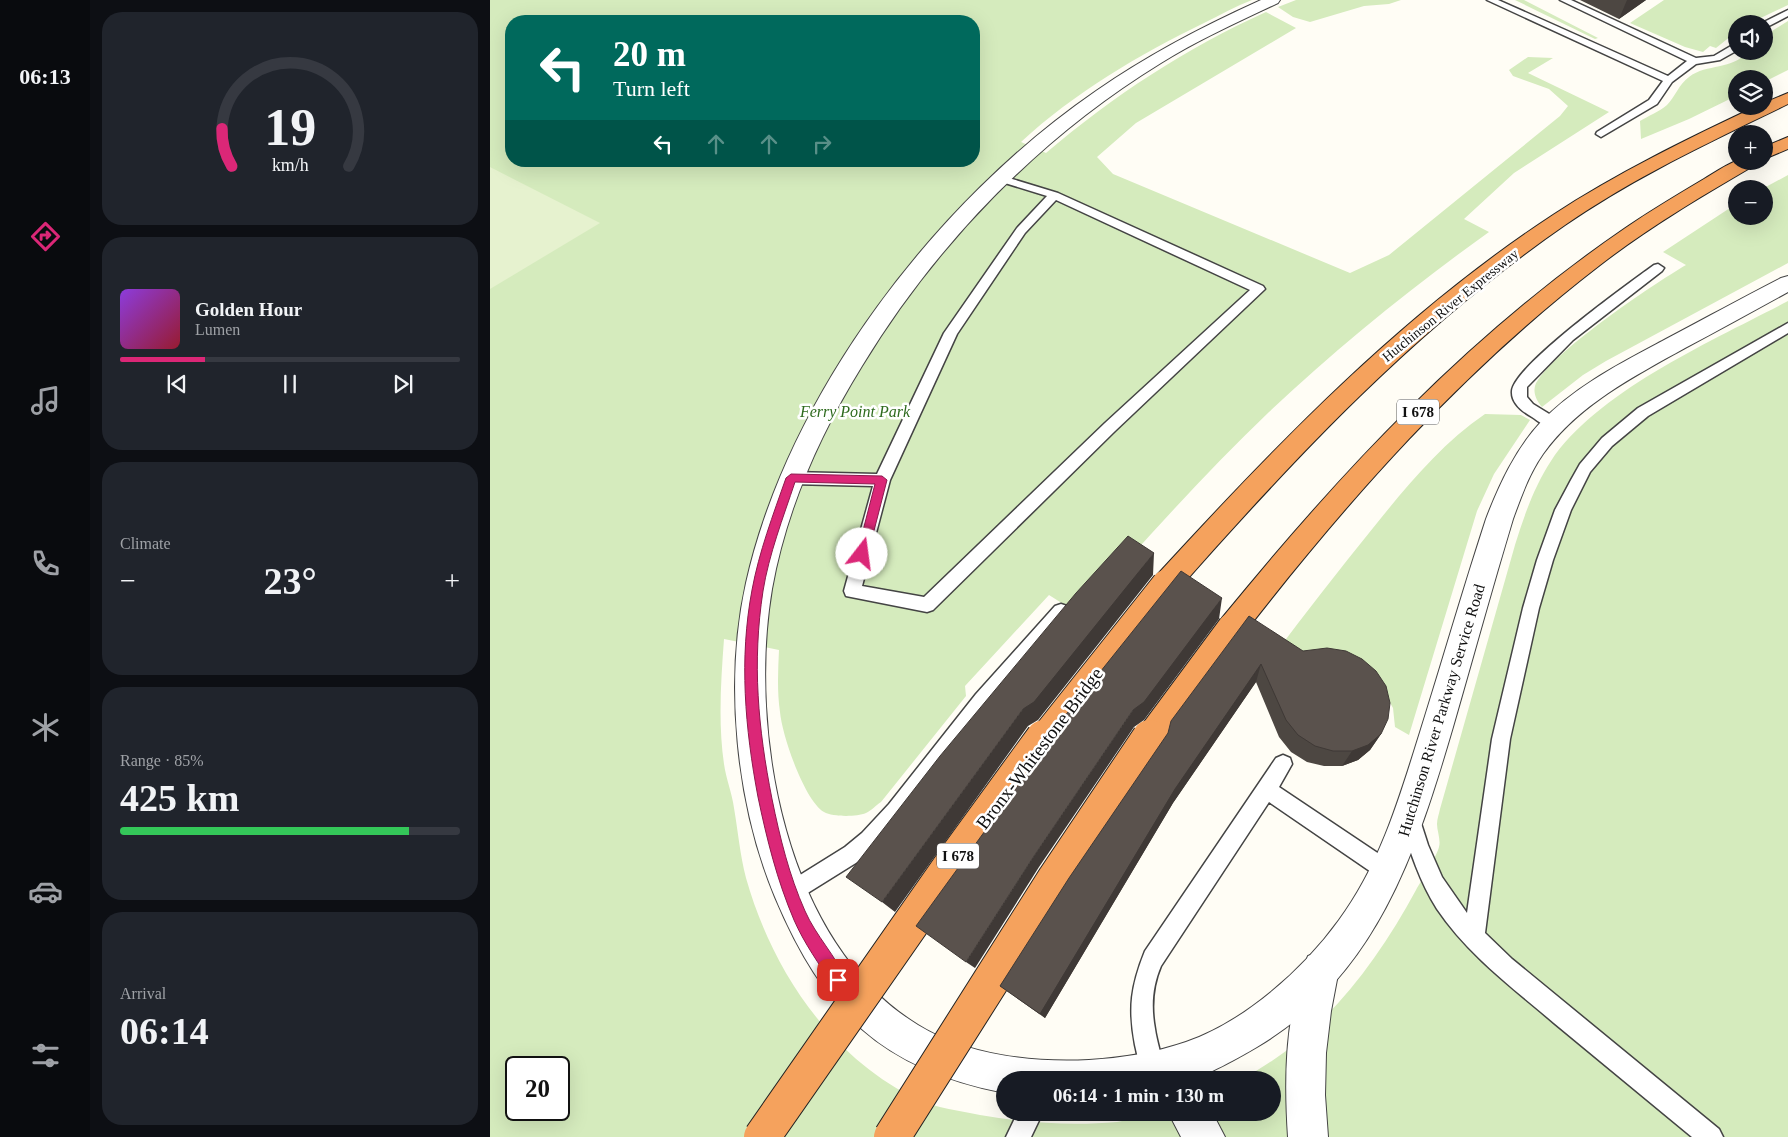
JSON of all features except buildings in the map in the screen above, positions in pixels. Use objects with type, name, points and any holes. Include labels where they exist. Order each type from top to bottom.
[{"type":"highway","name":"Hutchinson River Expressway","points":[[1166,584],[1231,511],[1337,402],[1399,345],[1483,276],[1538,234],[1586,203],[1702,139],[1788,98]]},
{"type":"highway","points":[[1773,150],[1788,142]]},
{"type":"highway","name":"I 678","points":[[892,1137],[1108,797],[1193,677],[1295,547],[1367,465],[1438,391],[1498,337],[1556,288],[1655,217],[1734,170]]},
{"type":"highway","name":"Bronx-Whitestone Bridge","points":[[762,1137],[1020,769],[1166,584]]},
{"type":"street","name":"Hutchinson River Parkway Service Road","points":[[996,1072],[969,1066],[930,1052],[894,1032],[867,1010],[838,980],[812,940],[791,892],[774,844],[761,784],[753,721],[750,662],[758,591],[772,535],[791,478],[809,437],[881,319],[938,244],[999,178],[1071,117],[1132,75],[1201,34],[1273,0]]},
{"type":"street","name":"Hutchinson River Parkway Service Road","points":[[1167,1071],[1240,1036],[1293,998],[1343,944],[1364,915],[1387,870],[1410,817],[1504,507],[1527,458],[1554,424],[1580,401],[1611,379],[1788,283]]},
{"type":"street","points":[[1308,1137],[1306,1059],[1310,1020],[1321,969]]},
{"type":"street","points":[[1194,1121],[1205,1137]]},
{"type":"lane","points":[[1491,0],[1669,80]]},
{"type":"lane","points":[[1564,0],[1694,60],[1708,61],[1719,59],[1728,52]]},
{"type":"lane","points":[[1773,20],[1788,13]]},
{"type":"lane","points":[[1601,134],[1653,102],[1669,80],[1694,60]]},
{"type":"lane","points":[[999,178],[1054,195],[1259,289],[1110,427],[927,605],[852,591],[882,480],[952,333],[1021,231],[1054,195]]},
{"type":"lane","points":[[1554,424],[1523,404],[1519,391],[1522,385],[1569,337],[1658,268]]},
{"type":"lane","points":[[1474,937],[1501,739],[1531,608],[1545,560],[1560,518],[1576,484],[1607,442],[1643,412],[1788,327]]},
{"type":"lane","points":[[791,478],[882,480]]},
{"type":"lane","points":[[791,892],[833,866],[869,840],[896,810],[982,700],[1061,611]]},
{"type":"lane","points":[[1155,1071],[1141,1012],[1142,985],[1147,972],[1153,959],[1283,764]]},
{"type":"lane","points":[[1266,789],[1387,870]]},
{"type":"lane","points":[[1410,817],[1416,846],[1434,886],[1474,937],[1504,967],[1711,1137]]},
{"type":"lane","points":[[1018,1137],[1027,1121]]},
{"type":"green space","name":"Ferry Point Park","points":[[490,0],[1252,0],[1132,61],[1063,107],[1021,142],[1046,153],[1097,112],[1179,57],[1266,12],[1296,28],[1136,123],[1097,157],[1113,174],[1350,273],[1389,255],[1560,116],[1568,106],[1549,89],[1513,76],[1509,70],[1528,57],[1553,58],[1528,73],[1609,112],[1514,173],[1464,219],[1489,232],[1376,318],[1269,412],[1196,486],[1079,614],[1049,595],[965,686],[966,696],[881,802],[868,812],[851,816],[839,816],[828,814],[816,805],[795,766],[785,736],[779,704],[779,650],[724,639],[721,717],[722,749],[726,775],[733,802],[746,878],[757,912],[789,978],[809,1008],[832,1036],[858,1061],[887,1082],[926,1103],[996,1117],[996,1121],[1066,1124],[1122,1121],[1281,1121],[1281,1071],[1255,1071],[1295,1044],[1342,999],[1382,947],[1432,863],[1440,841],[1437,822],[1440,809],[1515,545],[1539,481],[1551,461],[1571,436],[1597,412],[1627,390],[1693,350],[1788,301],[1788,1137],[490,1137]]},
{"type":"green space","points":[[1296,0],[1401,0],[1389,4],[1364,6],[1310,22],[1293,17],[1278,7]]},
{"type":"green space","points":[[1515,0],[1524,0],[1598,38],[1595,39]]},
{"type":"green space","points":[[1664,0],[1788,0],[1788,5],[1767,15],[1728,15],[1728,38],[1716,48],[1710,46],[1703,52],[1685,47],[1630,23]]},
{"type":"green space","points":[[1788,21],[1788,70],[1773,78],[1773,70],[1728,70],[1728,100],[1641,139],[1640,121],[1667,105],[1682,83],[1689,77],[1704,70],[1738,60],[1773,60],[1773,30]]},
{"type":"green space","points":[[490,167],[600,223],[490,289]]},
{"type":"green space","points":[[1788,175],[1788,263],[1606,361],[1583,375],[1542,407],[1536,397],[1535,386],[1543,373],[1559,357],[1603,321],[1686,265],[1663,252],[1728,209],[1728,225],[1773,225],[1773,183]]},
{"type":"green space","points":[[1485,414],[1521,415],[1530,420],[1494,474],[1477,511],[1409,735],[1395,727],[1393,708],[1384,692],[1274,655],[1310,607],[1411,482],[1439,452]]},
{"type":"route","points":[[838,980],[812,940],[800,916],[774,844],[761,784],[753,721],[750,662],[754,615],[764,564],[780,507],[791,478],[882,480],[862,554]]}]
